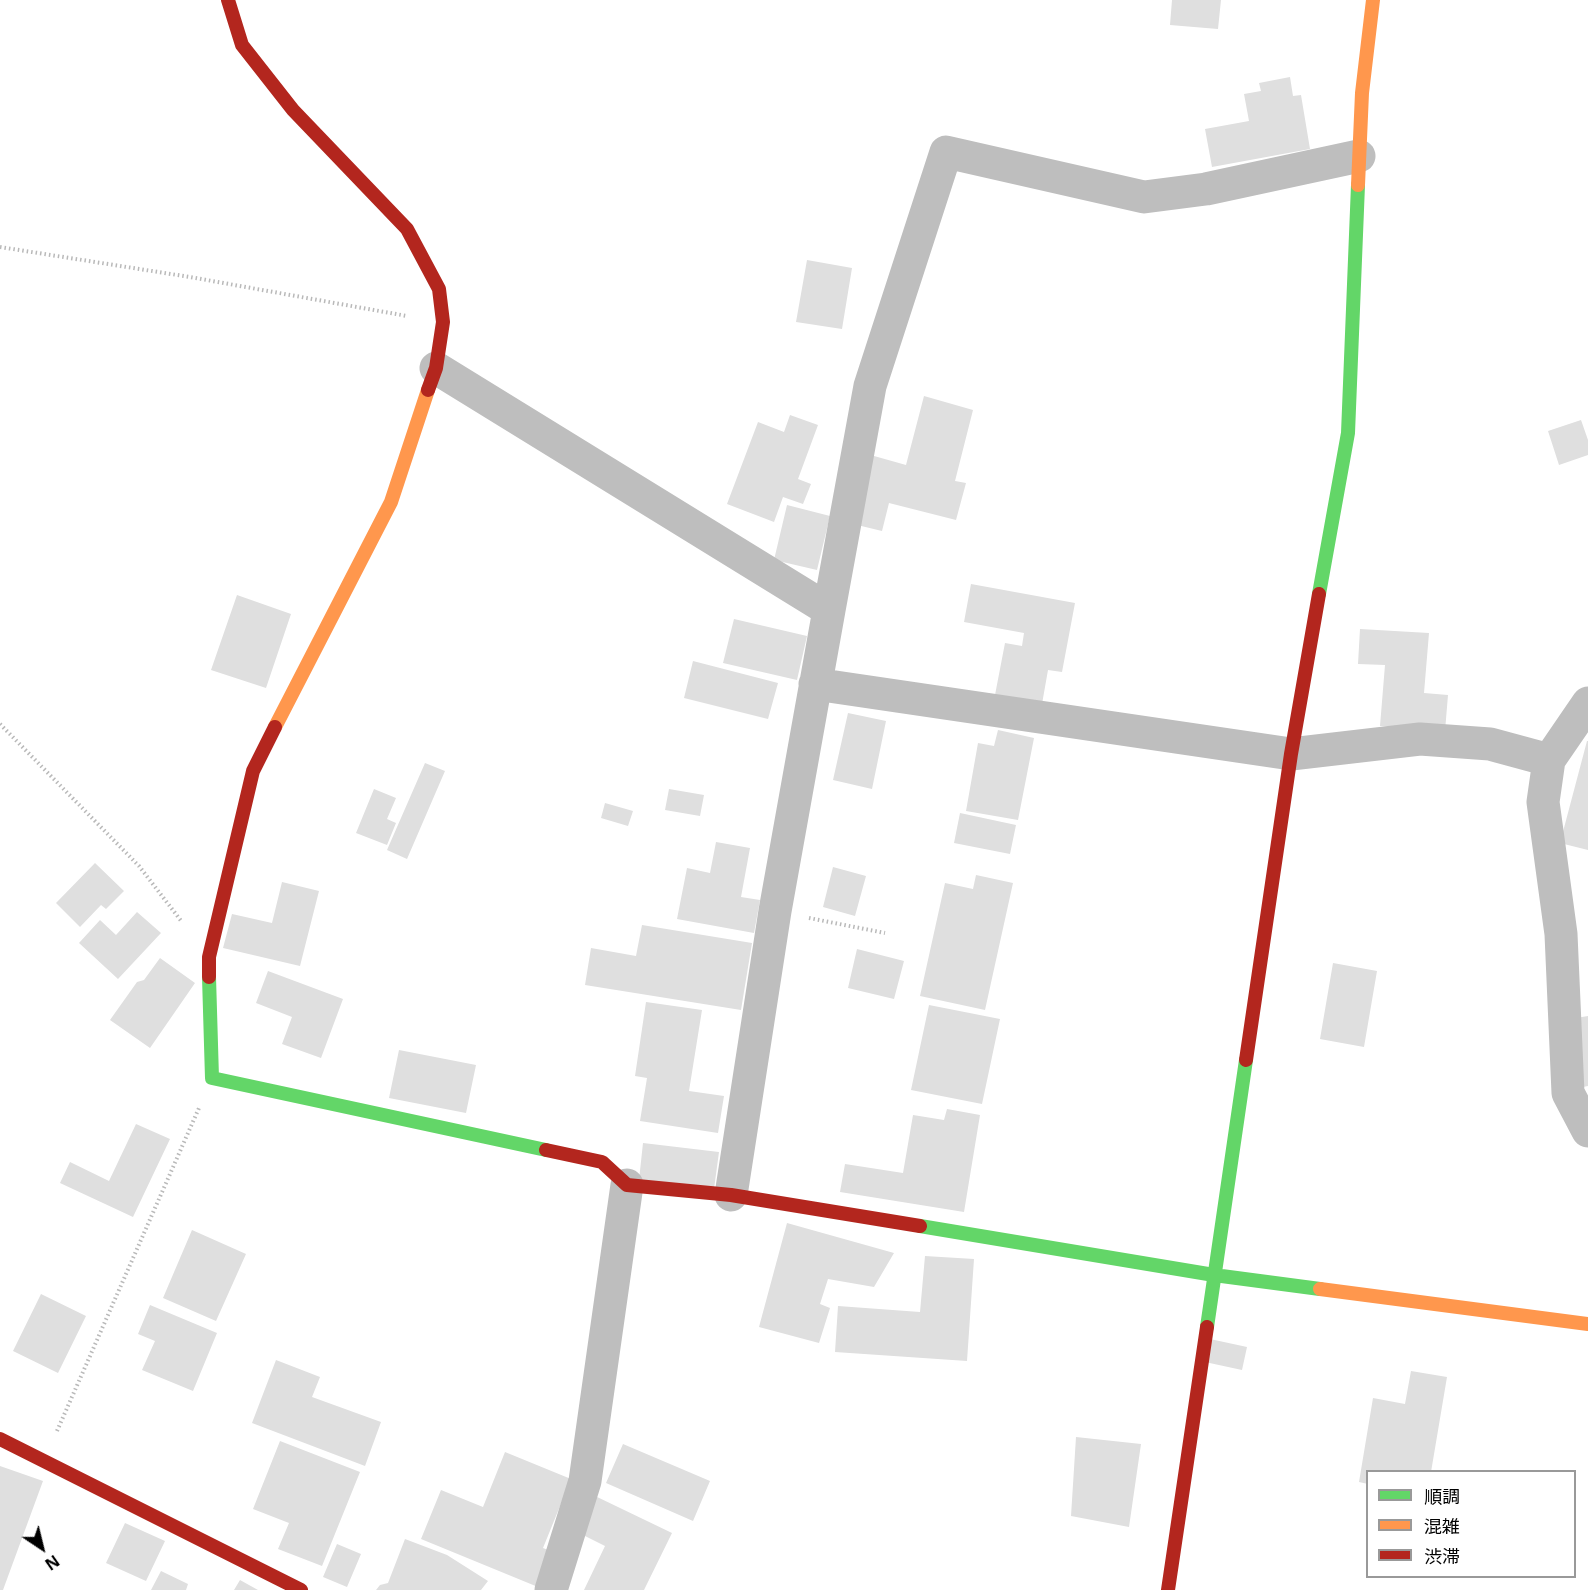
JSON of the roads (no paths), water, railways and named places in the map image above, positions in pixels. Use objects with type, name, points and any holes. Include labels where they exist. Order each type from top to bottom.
[{"type":"street","points":[[228,0],[242,45],[292,110],[407,229],[439,289],[443,322],[436,368],[390,502],[253,771],[209,957],[212,1078],[603,1162],[627,1185],[731,1195],[1214,1275],[1588,1324]]},
{"type":"street","points":[[1168,1590],[1291,754],[1348,433],[1362,93],[1373,0]]},
{"type":"street","points":[[731,1195],[775,911],[870,386],[946,152],[1144,197],[1206,189],[1359,156]]},
{"type":"street","points":[[436,368],[829,610]]},
{"type":"street","points":[[815,684],[1291,754],[1420,739],[1490,744],[1549,760]]},
{"type":"street","points":[[1588,703],[1549,760],[1543,802],[1561,934],[1568,1093],[1588,1131]]},
{"type":"street","points":[[551,1590],[585,1481],[627,1185]]},
{"type":"street","points":[[0,1439],[301,1590]]}]
